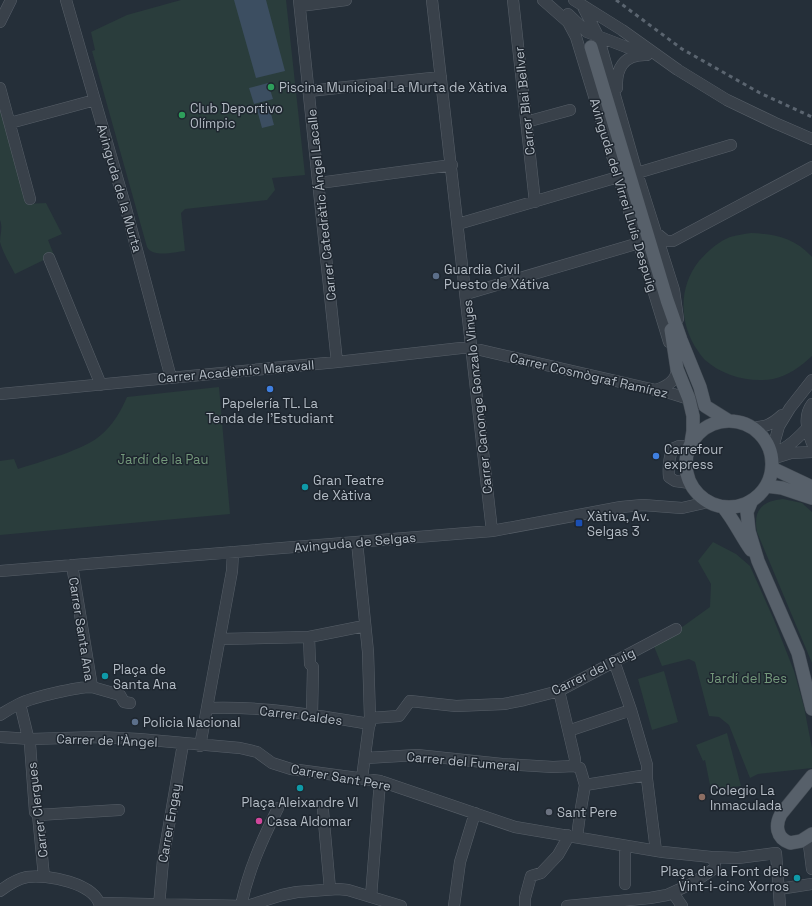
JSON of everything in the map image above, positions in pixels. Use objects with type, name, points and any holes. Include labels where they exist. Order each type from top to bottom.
[{"type":"main road","name":"Avinguda del Virrei Lluís Despuig","points":[[595,41],[667,300],[700,387],[705,406]]},
{"type":"main road","name":"Avinguda del Virrei Lluís Despuig","points":[[667,300],[677,369],[689,399],[693,425],[691,445]]},
{"type":"main road","points":[[705,406],[729,421]]},
{"type":"main road","points":[[729,421],[751,427],[763,439],[771,460],[770,477],[760,494],[752,500],[742,505],[722,507],[708,502],[699,495],[690,483],[686,465],[687,454],[698,434],[707,427],[717,423],[729,421]]},
{"type":"main road","points":[[771,460],[812,487]]},
{"type":"main road","points":[[766,486],[782,488],[812,498]]},
{"type":"main road","points":[[752,500],[747,512],[749,531],[758,561],[792,638],[802,665],[812,709]]},
{"type":"main road","points":[[722,507],[731,516],[739,533],[758,561]]},
{"type":"main road","points":[[810,836],[794,843],[787,842],[778,832],[777,828],[779,819],[812,776]]},
{"type":"street","points":[[0,22],[11,0]]},
{"type":"street","name":"Avinguda de la Murta","points":[[66,0],[125,205],[170,378]]},
{"type":"street","points":[[300,3],[346,0]]},
{"type":"street","name":"Carrer Canonge Gonzalo Vinyes","points":[[432,0],[452,165],[492,532]]},
{"type":"street","name":"Carrer Blai Bellver","points":[[513,0],[535,202]]},
{"type":"street","points":[[545,1],[563,9],[595,41],[647,56],[678,70]]},
{"type":"street","name":"Avinguda del Virrei Lluís Despuig","points":[[545,1],[568,22],[573,30],[677,369]]},
{"type":"street","points":[[578,2],[622,30],[678,70],[744,108],[812,139]]},
{"type":"street","name":"Avinguda del Virrei Lluís Despuig","points":[[578,2],[595,41],[617,101],[637,173],[674,290],[681,340]]},
{"type":"street","name":"Carrer Catedràtic Ángel Lacalle","points":[[300,3],[338,362]]},
{"type":"street","points":[[617,101],[617,77],[621,65],[634,56],[647,56]]},
{"type":"street","points":[[309,92],[441,77]]},
{"type":"street","points":[[0,88],[30,199]]},
{"type":"street","points":[[10,123],[95,100]]},
{"type":"street","points":[[526,122],[570,110]]},
{"type":"street","points":[[637,173],[731,145]]},
{"type":"street","points":[[319,183],[452,165]]},
{"type":"street","points":[[656,232],[666,241],[673,240],[812,167]]},
{"type":"street","points":[[458,224],[618,177]]},
{"type":"street","points":[[466,294],[639,243]]},
{"type":"street","points":[[49,258],[101,384]]},
{"type":"street","name":"Carrer Acadèmic Maravall","points":[[0,394],[338,362],[446,349],[472,348]]},
{"type":"street","name":"Carrer Cosmògraf Ramírez","points":[[472,348],[654,390],[689,399],[705,406]]},
{"type":"street","points":[[654,390],[665,387],[669,384],[673,380],[677,369]]},
{"type":"street","points":[[771,460],[779,426],[790,408],[812,380]]},
{"type":"street","points":[[812,404],[807,414],[812,443]]},
{"type":"street","points":[[751,427],[766,427],[772,424],[790,408]]},
{"type":"street","points":[[771,460],[810,426]]},
{"type":"street","points":[[690,483],[675,482],[669,477],[668,468],[669,457],[672,449],[679,446],[691,445]]},
{"type":"street","points":[[771,460],[791,453],[812,452]]},
{"type":"street","name":"Avinguda de Selgas","points":[[0,571],[492,532],[622,507],[639,505],[682,508],[708,502]]},
{"type":"street","points":[[357,542],[364,626],[368,652],[370,721],[362,778]]},
{"type":"street","points":[[200,746],[232,571],[233,552]]},
{"type":"street","name":"Carrer Santa Ana","points":[[72,565],[89,687]]},
{"type":"street","points":[[220,639],[309,636],[364,626]]},
{"type":"street","name":"Carrer del Puig","points":[[370,721],[399,716],[410,701],[456,706],[504,704],[560,692],[676,629]]},
{"type":"street","points":[[309,636],[310,664],[313,667],[312,715]]},
{"type":"street","points":[[614,662],[631,710],[647,770],[659,851]]},
{"type":"street","points":[[0,715],[20,704],[89,687],[120,695],[124,702],[130,702]]},
{"type":"street","points":[[525,906],[524,898],[531,876],[541,872],[558,855],[566,841],[571,836],[580,814],[585,784],[580,768],[574,766],[575,759],[560,692]]},
{"type":"street","name":"Carrer Clergues","points":[[20,704],[30,741],[35,812],[38,815],[44,877]]},
{"type":"street","name":"Carrer Caldes","points":[[208,708],[254,709],[370,721]]},
{"type":"street","points":[[574,729],[631,710]]},
{"type":"street","name":"Carrer de l'Àngel","points":[[1,736],[30,741],[98,737],[183,744]]},
{"type":"street","name":"Carrer Sant Pere","points":[[183,744],[240,748],[257,752],[272,763],[291,769],[362,778],[380,782],[515,827],[659,851],[711,857],[738,858]]},
{"type":"street","name":"Carrer Engay","points":[[159,905],[163,860],[183,744]]},
{"type":"street","name":"Carrer del Fumeral","points":[[366,758],[418,755],[502,764],[560,767],[574,766]]},
{"type":"street","points":[[585,784],[647,770]]},
{"type":"street","points":[[366,899],[380,782]]},
{"type":"street","points":[[234,906],[265,833],[278,808]]},
{"type":"street","points":[[38,815],[119,810]]},
{"type":"street","points":[[323,811],[330,889]]},
{"type":"street","points":[[454,906],[460,862],[475,813]]},
{"type":"street","points":[[810,836],[812,869]]},
{"type":"street","points":[[780,906],[776,853],[784,840]]},
{"type":"street","points":[[625,851],[625,884]]},
{"type":"street","points":[[567,906],[650,898],[674,893],[715,868],[738,858],[776,853]]},
{"type":"street","points":[[711,857],[715,862],[715,868]]},
{"type":"street","points":[[0,891],[13,882],[24,878],[44,877],[66,880],[78,885],[92,894],[100,904],[247,906],[282,895],[330,889],[348,890],[366,899],[401,906]]},
{"type":"street","points":[[779,889],[812,884]]},
{"type":"street","points":[[674,893],[682,906]]},
{"type":"street","points":[[282,895],[285,906]]},
{"type":"green space","name":"Club Deportivo Olímpic","points":[[181,0],[286,0],[305,175],[272,178],[275,190],[267,200],[185,209],[181,213],[185,251],[159,253],[150,250],[147,247],[92,51],[95,50],[91,32],[127,15]]},
{"type":"green space","points":[[0,107],[26,204],[46,203],[62,234],[48,240],[54,255],[15,274],[0,242]]},
{"type":"green space","points":[[751,233],[768,234],[792,241],[799,245],[812,257],[812,356],[794,370],[779,378],[764,380],[746,379],[728,374],[712,366],[698,351],[687,329],[684,318],[684,294],[687,282],[699,261],[721,241],[733,236]]},
{"type":"green space","name":"Jardí de la Pau","points":[[219,387],[230,514],[0,535],[0,461],[14,459],[18,469],[62,455],[85,445],[101,435],[109,427],[119,413],[127,397]]},
{"type":"green space","points":[[783,499],[802,503],[812,512],[812,663],[757,532],[756,518],[760,508],[769,502]]},
{"type":"green space","name":"Jardí del Bes","points":[[713,542],[736,554],[750,566],[774,620],[794,671],[804,707],[812,748],[812,768],[758,774],[750,778],[729,725],[719,717],[709,716],[695,662],[689,659],[662,666],[653,644],[678,630],[710,607],[711,584],[698,561]]},
{"type":"green space","points":[[664,671],[678,722],[652,730],[638,679]]},
{"type":"green space","points":[[727,733],[741,786],[711,790],[705,760],[703,761],[696,745]]},
{"type":"water","points":[[234,0],[266,0],[285,71],[256,78]]},
{"type":"water","points":[[268,83],[273,99],[254,104],[249,88]]},
{"type":"water","points":[[268,103],[274,125],[262,128],[256,106]]},
{"type":"railway","points":[[616,0],[682,49],[760,93],[812,117]]},
{"type":"place","name":"Piscina Municipal La Murta de Xàtiva","points":[[271,87]]},
{"type":"place","name":"Club Deportivo Olímpic","points":[[182,115]]},
{"type":"place","name":"Guardia Civil Puesto de Xátiva","points":[[436,276]]},
{"type":"place","name":"Papelería TL. La Tenda de l'Estudiant","points":[[270,389]]},
{"type":"place","name":"Carrefour express","points":[[656,456]]},
{"type":"place","name":"Gran Teatre de Xàtiva","points":[[305,487]]},
{"type":"place","name":"Xàtiva, Av. Selgas 3","points":[[579,523]]},
{"type":"place","name":"Plaça de Santa Ana","points":[[105,676]]},
{"type":"place","name":"Policia Nacional","points":[[135,722]]},
{"type":"place","name":"Plaça Aleixandre VI","points":[[300,788]]},
{"type":"place","name":"Colegio La Inmaculada","points":[[702,797]]},
{"type":"place","name":"Sant Pere","points":[[549,812]]},
{"type":"place","name":"Casa Aldomar","points":[[259,821]]},
{"type":"place","name":"Plaça de la Font dels Vint-i-cinc Xorros","points":[[797,878]]}]
